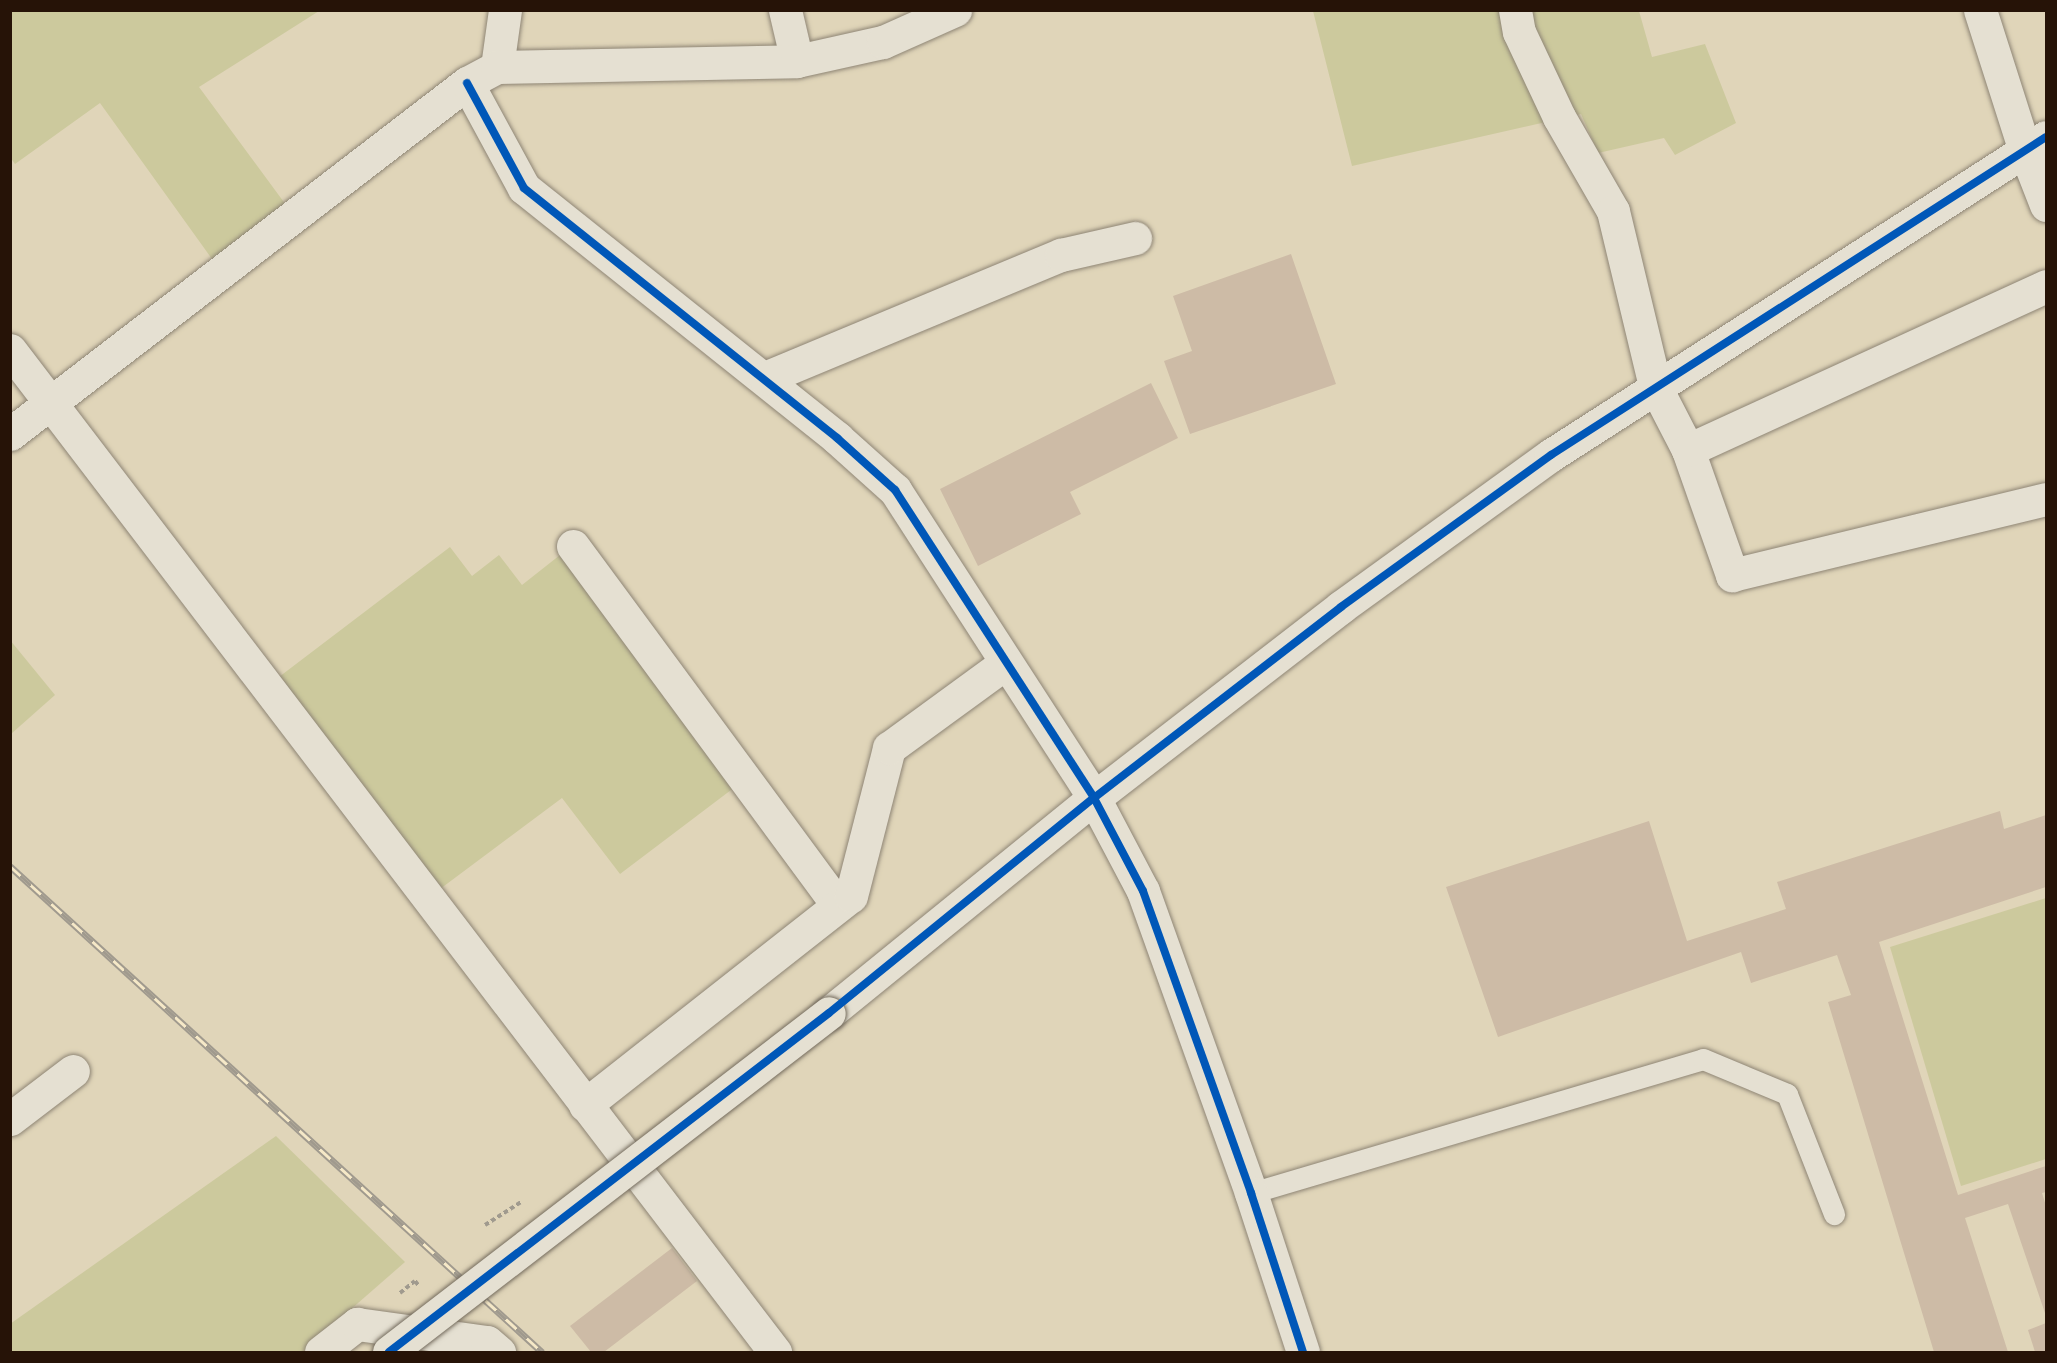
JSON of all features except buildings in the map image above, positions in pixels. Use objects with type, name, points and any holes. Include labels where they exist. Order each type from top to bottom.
[{"type":"street","points":[[497,67],[505,10]]},
{"type":"street","points":[[786,10],[797,61]]},
{"type":"street","points":[[10,434],[467,83],[497,67],[797,61],[883,42],[955,10]]},
{"type":"street","points":[[1515,10],[1519,32],[1559,117],[1613,211],[1655,386],[1688,450],[1732,575],[2046,500]]},
{"type":"street","points":[[1980,10],[2036,144],[2046,206]]},
{"type":"street","points":[[467,83],[524,188],[765,378],[895,490],[1004,664],[1094,798],[1143,891],[1251,1193],[1303,1353]]},
{"type":"street","points":[[389,1353],[829,1013],[1094,798],[1341,607],[1551,455],[1655,386],[2036,144]]},
{"type":"street","points":[[765,378],[1060,255],[1135,237]]},
{"type":"street","points":[[1688,450],[2046,286]]},
{"type":"street","points":[[10,350],[774,1353]]},
{"type":"street","points":[[573,546],[838,905]]},
{"type":"street","points":[[585,1105],[851,896],[889,748],[1004,664]]},
{"type":"street","points":[[10,1119],[73,1071]]},
{"type":"street","points":[[321,1353],[357,1324],[486,1349]]},
{"type":"lane","points":[[1251,1193],[1703,1059],[1787,1094],[1834,1214]]},
{"type":"shaded area","points":[[10,11],[319,11],[199,87],[286,205],[212,259],[100,103],[15,164],[10,157]]},
{"type":"shaded area","points":[[1313,11],[1639,11],[1652,57],[1705,44],[1736,123],[1675,155],[1664,138],[1598,153],[1581,114],[1352,166]]},
{"type":"shaded area","points":[[450,547],[472,576],[499,555],[522,585],[560,555],[735,787],[620,874],[562,798],[436,892],[275,680]]},
{"type":"shaded area","points":[[10,640],[55,695],[11,734],[10,734]]},
{"type":"shaded area","points":[[2046,898],[2046,1159],[1961,1186],[1890,947]]},
{"type":"shaded area","points":[[276,1136],[405,1262],[302,1352],[11,1352],[10,1324]]},
{"type":"railway","points":[[10,866],[542,1352]]},
{"type":"cycle path","points":[[467,83],[524,188],[837,438],[895,490],[1094,798],[1143,891],[1251,1193],[1303,1352]]},
{"type":"cycle path","points":[[389,1352],[829,1013],[1094,798],[1341,607],[1551,455],[2046,137]]}]
